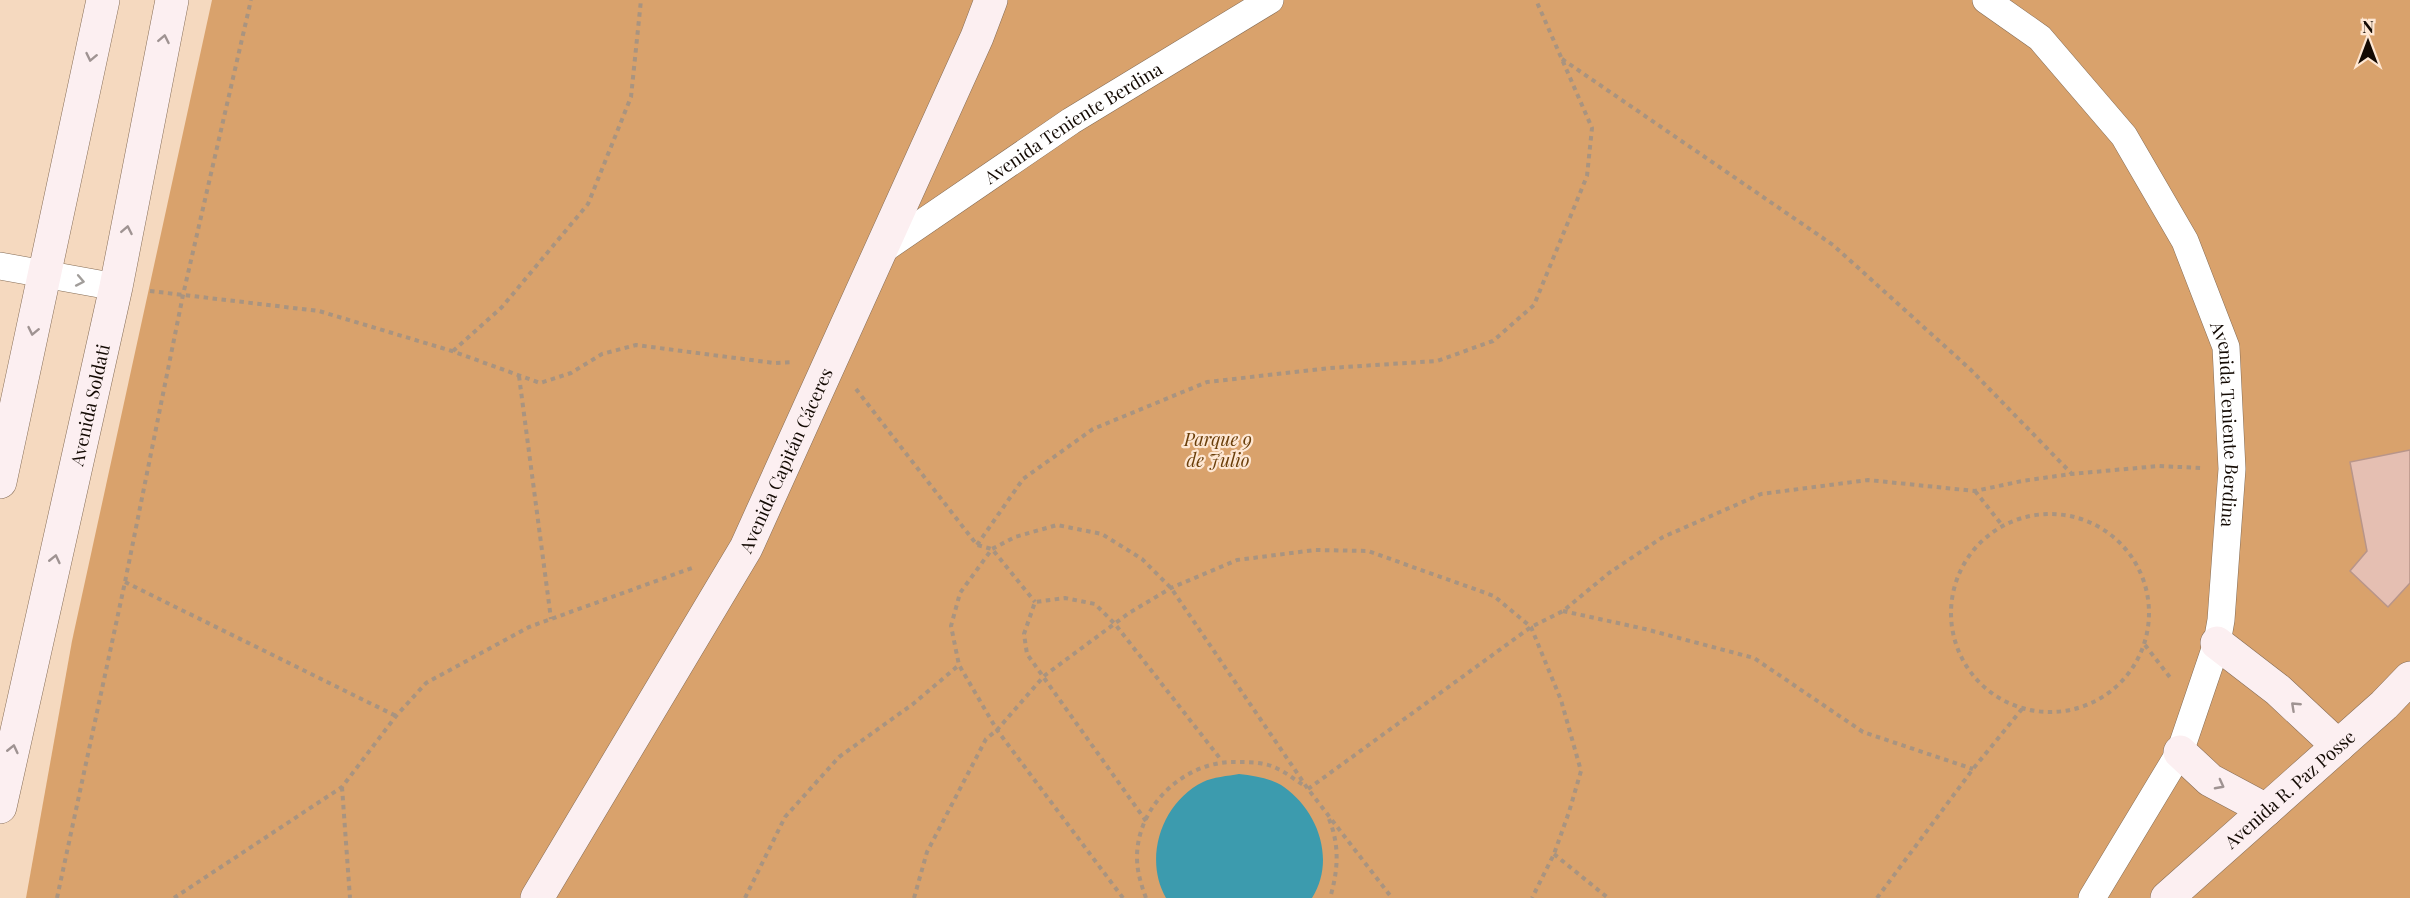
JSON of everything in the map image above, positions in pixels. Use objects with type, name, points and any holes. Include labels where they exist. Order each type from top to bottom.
[{"type":"street","points":[[0,482],[103,0]]},
{"type":"street","name":"Avenida Soldati","points":[[0,807],[116,287],[172,0]]},
{"type":"street","name":"Avenida Capitán Cáceres","points":[[537,898],[746,548],[977,37],[991,0]]},
{"type":"street","name":"Avenida Teniente Berdina","points":[[880,251],[1071,121],[1270,0]]},
{"type":"street","name":"Avenida Teniente Berdina","points":[[1986,0],[2040,38],[2124,136],[2185,241],[2226,347],[2232,469],[2221,620],[2217,643],[2180,752],[2092,898]]},
{"type":"street","points":[[0,266],[116,287]]},
{"type":"street","points":[[2217,643],[2278,690],[2338,746]]},
{"type":"street","name":"Avenida R. Paz Posse","points":[[2167,898],[2384,705],[2410,678]]},
{"type":"street","points":[[2180,752],[2210,780],[2266,810]]},
{"type":"path","points":[[57,898],[125,582],[183,295],[251,0]]},
{"type":"path","points":[[452,351],[502,307],[588,204],[631,97],[641,0]]},
{"type":"path","points":[[977,545],[1023,479],[1093,429],[1207,382],[1330,368],[1437,361],[1492,341],[1534,305],[1587,176],[1592,128],[1536,0]]},
{"type":"path","points":[[1562,59],[1833,245],[1970,369],[2071,474]]},
{"type":"path","points":[[116,287],[319,311],[452,351],[540,383],[571,373],[602,354],[636,345],[774,363],[832,358],[977,545],[992,549],[1035,602]]},
{"type":"path","points":[[519,376],[551,619]]},
{"type":"path","points":[[1308,789],[1531,627],[1563,611],[1609,573],[1663,537],[1761,494],[1868,480],[1975,491],[2071,474],[2159,466],[2232,469]]},
{"type":"path","points":[[1975,491],[2002,525]]},
{"type":"path","points":[[2035,514],[2069,515],[2101,527],[2127,548],[2144,578],[2150,611],[2145,645],[2131,672],[2109,694],[2082,708],[2052,713],[2022,709],[1994,696],[1972,676],[1957,651],[1951,623],[1952,594],[1962,566],[1979,543],[2002,525],[2035,514]]},
{"type":"path","points":[[1123,898],[997,730],[959,665],[951,626],[960,593],[992,549],[1015,537],[1057,525],[1102,534],[1142,560],[1171,588],[1329,819],[1335,837],[1338,872],[1330,898]]},
{"type":"path","points":[[174,898],[342,787],[396,716],[426,683],[529,627],[746,548]]},
{"type":"path","points":[[914,898],[927,852],[986,739],[997,730],[1044,676],[1115,624],[1171,588],[1237,560],[1315,550],[1368,551],[1494,596],[1531,627],[1561,700],[1581,771],[1554,854],[1532,898]]},
{"type":"path","points":[[125,582],[396,716]]},
{"type":"path","points":[[1035,602],[1065,598],[1095,604],[1115,624],[1222,761]]},
{"type":"path","points":[[1035,602],[1024,634],[1027,654],[1146,821]]},
{"type":"path","points":[[1563,611],[1645,629],[1754,658],[1863,732],[1973,769]]},
{"type":"path","points":[[745,898],[784,817],[839,757],[913,704],[959,665]]},
{"type":"path","points":[[1877,898],[1973,769],[2022,709]]},
{"type":"path","points":[[1146,898],[1138,875],[1137,854],[1146,821],[1165,791],[1179,779],[1202,767],[1222,761],[1257,762],[1277,768],[1308,789],[1392,898]]},
{"type":"path","points":[[342,787],[350,898]]},
{"type":"path","points":[[1554,854],[1608,898]]},
{"type":"green space","name":"Parque 9 de Julio","points":[[212,0],[2410,0],[2410,898],[26,898],[72,641]]},
{"type":"water","points":[[1239,774],[1268,779],[1279,784],[1296,797],[1306,809],[1320,837],[1323,853],[1323,868],[1312,898],[1166,898],[1159,882],[1156,866],[1160,832],[1167,817],[1189,791],[1203,782]]},
{"type":"building","points":[[2410,450],[2410,583],[2388,607],[2350,571],[2367,551],[2350,462]]}]
